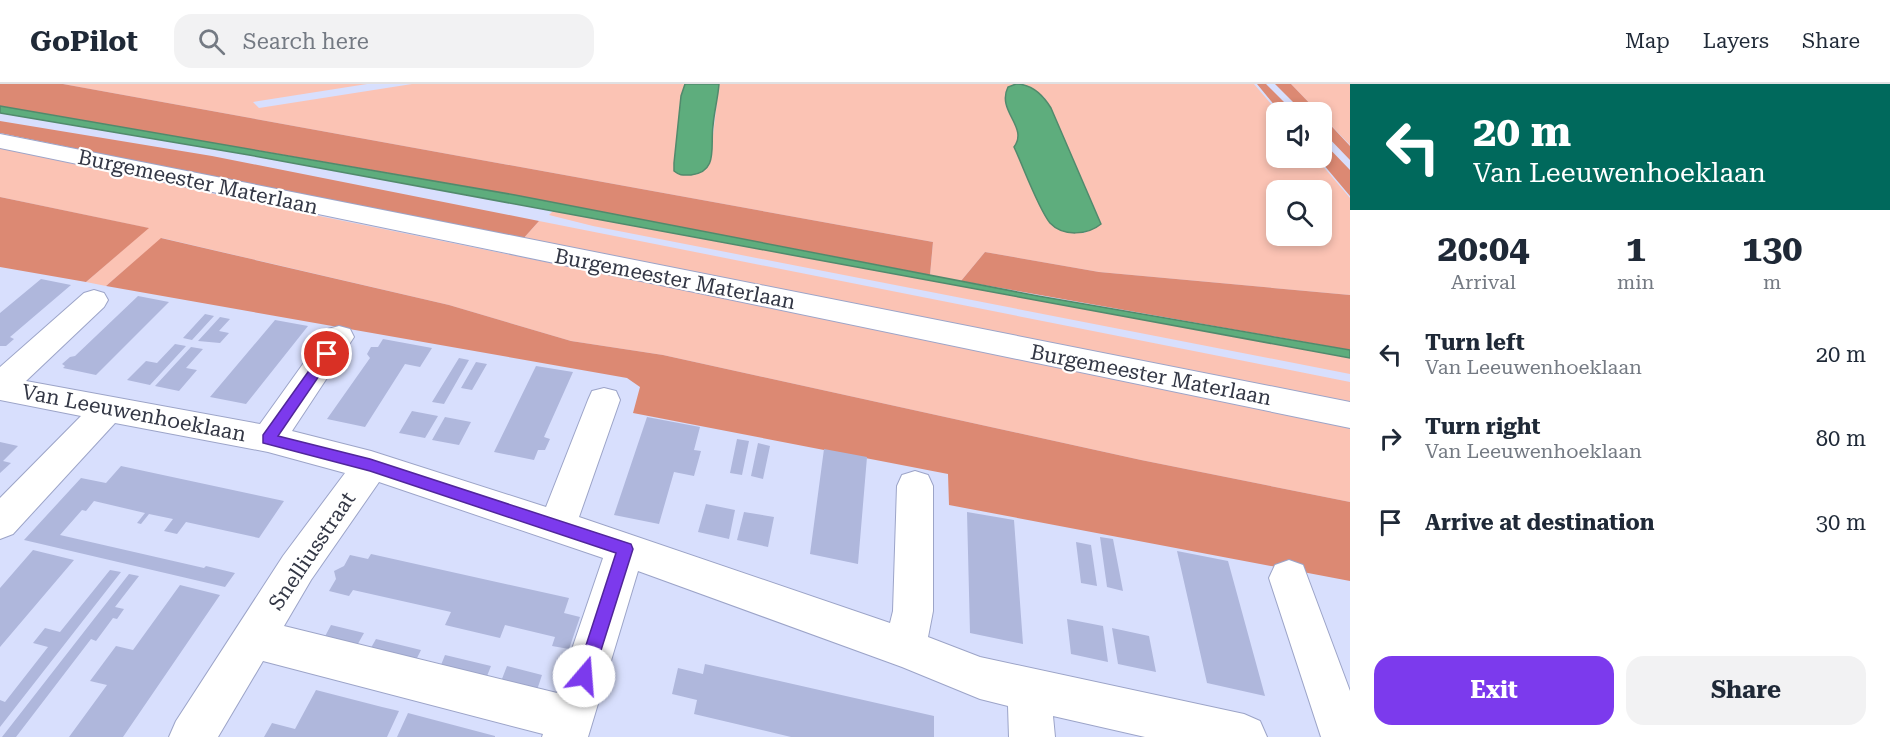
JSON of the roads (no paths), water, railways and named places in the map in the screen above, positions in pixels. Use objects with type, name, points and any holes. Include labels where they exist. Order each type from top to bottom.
[{"type":"street","name":"Burgemeester Materlaan","points":[[0,141],[1350,415]]},
{"type":"street","name":"Van Leeuwenhoeklaan","points":[[0,387],[94,300]]},
{"type":"street","name":"Van Leeuwenhoeklaan","points":[[268,439],[339,337]]},
{"type":"street","name":"Van Leeuwenhoeklaan","points":[[0,387],[268,439],[370,465],[625,549],[905,648],[980,678],[1244,737]]},
{"type":"street","points":[[557,527],[604,400]]},
{"type":"street","points":[[0,523],[110,407]]},
{"type":"street","name":"Snelliusstraat","points":[[192,737],[297,568],[370,465]]},
{"type":"street","points":[[905,648],[913,611],[915,486]]},
{"type":"street","points":[[568,728],[625,549]]},
{"type":"street","points":[[1289,578],[1344,737]]},
{"type":"street","name":"Snelliusstraat","points":[[254,638],[418,682],[568,728]]},
{"type":"street","points":[[1029,688],[1032,737]]}]
